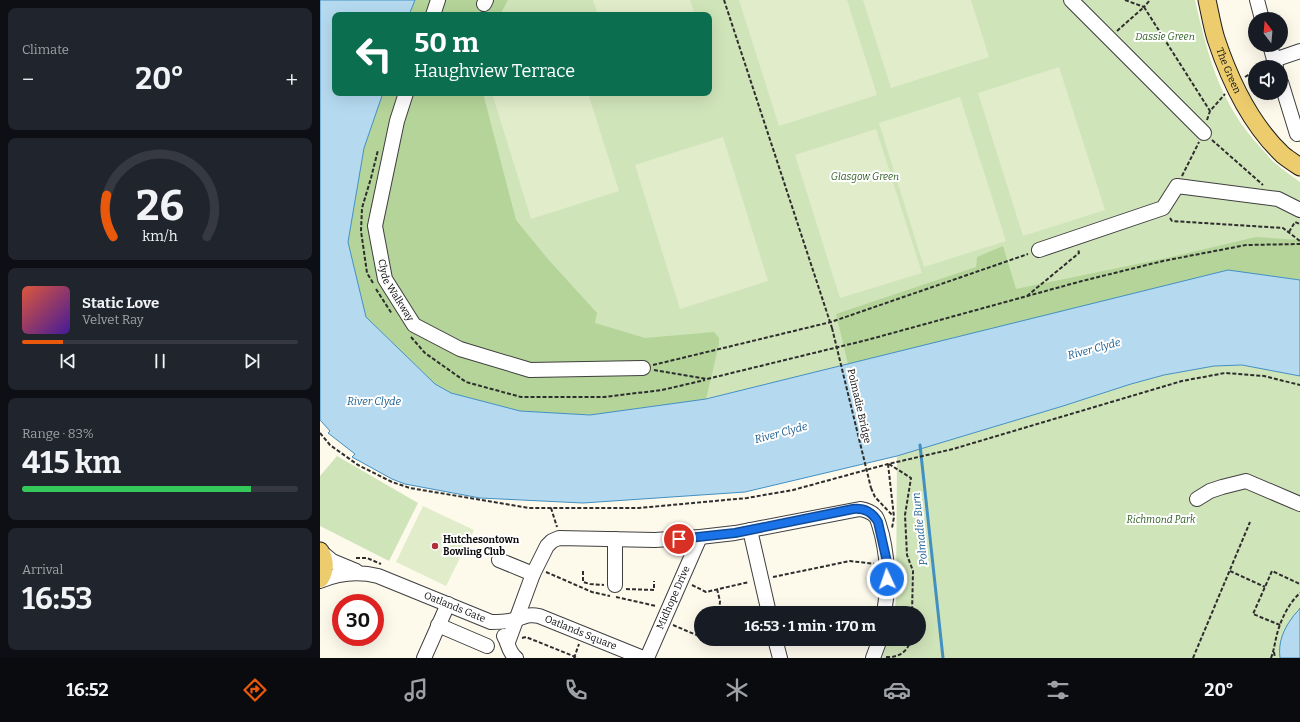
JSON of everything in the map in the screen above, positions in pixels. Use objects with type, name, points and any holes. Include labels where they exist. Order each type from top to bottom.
[{"type":"main road","name":"The Green","points":[[1207,0],[1216,38],[1233,84],[1245,106],[1268,140],[1283,156],[1300,167]]},
{"type":"main road","points":[[320,551],[324,560],[324,568],[320,580]]},
{"type":"street","points":[[434,12],[438,0]]},
{"type":"street","points":[[1072,0],[1204,133]]},
{"type":"street","points":[[1257,0],[1260,12]]},
{"type":"street","points":[[1283,60],[1300,51]]},
{"type":"street","name":"Clyde Walkway","points":[[405,96],[397,121],[375,226],[385,279],[414,325],[460,350],[530,370],[643,368]]},
{"type":"street","points":[[1287,100],[1297,134]]},
{"type":"street","points":[[1039,250],[1163,208],[1177,186],[1278,199],[1300,210]]},
{"type":"street","points":[[1197,499],[1210,491],[1246,481],[1300,504]]},
{"type":"street","points":[[516,658],[508,649],[508,642],[534,571],[547,546],[552,541],[561,538],[655,540],[700,537],[750,530],[860,508],[867,510],[875,517],[881,533],[887,566],[887,592],[885,606]]},
{"type":"street","points":[[750,530],[768,606]]},
{"type":"street","name":"Midhope Drive","points":[[647,658],[668,616],[700,537]]},
{"type":"street","points":[[615,539],[615,585]]},
{"type":"street","points":[[320,551],[339,565],[358,572]]},
{"type":"street","points":[[499,560],[534,571]]},
{"type":"street","points":[[320,580],[358,572]]},
{"type":"street","name":"Oatlands Gate","points":[[358,572],[378,576],[491,622]]},
{"type":"street","points":[[424,658],[448,604]]},
{"type":"street","name":"Oatlands Square","points":[[491,622],[504,622],[528,615],[539,616],[643,658]]},
{"type":"street","points":[[491,622],[508,642]]},
{"type":"street","points":[[438,625],[487,646]]},
{"type":"street","points":[[777,646],[780,658]]},
{"type":"street","points":[[874,656],[878,646]]},
{"type":"path","name":"Polmadie Bridge","points":[[724,0],[831,322],[871,488],[875,497],[894,517],[888,464]]},
{"type":"path","points":[[1125,0],[1144,7],[1210,112]]},
{"type":"path","points":[[1109,37],[1150,0]]},
{"type":"path","points":[[1204,133],[1278,199]]},
{"type":"path","points":[[378,148],[362,208],[361,231],[368,273],[380,298],[394,317]]},
{"type":"path","points":[[1163,208],[1172,221],[1283,228],[1300,241]]},
{"type":"path","points":[[1289,232],[1295,222],[1300,224]]},
{"type":"path","points":[[1025,297],[1079,252],[1075,238]]},
{"type":"path","points":[[407,333],[425,352],[466,382],[521,397],[604,397],[662,390],[867,340],[1163,261],[1246,245],[1300,244]]},
{"type":"path","points":[[643,368],[831,322],[1039,250]]},
{"type":"path","points":[[643,368],[707,379]]},
{"type":"path","points":[[320,433],[330,445],[358,465],[392,482],[410,488],[529,508],[639,508],[747,498],[792,490],[888,464],[953,449],[1182,380],[1225,373],[1264,376],[1300,385]]},
{"type":"path","points":[[888,464],[911,478],[905,515],[907,555],[913,571],[912,606]]},
{"type":"path","points":[[551,508],[561,538]]},
{"type":"path","points":[[1194,658],[1250,522]]},
{"type":"path","points":[[686,582],[706,592],[850,560],[887,566]]},
{"type":"path","points":[[534,571],[592,592],[668,616],[694,632]]},
{"type":"path","points":[[1230,571],[1264,587]]},
{"type":"path","points":[[1280,625],[1253,614],[1264,587],[1272,571],[1300,584]]},
{"type":"path","points":[[717,589],[720,606]]},
{"type":"path","points":[[1271,658],[1280,625],[1288,608],[1300,593]]},
{"type":"path","points":[[526,637],[578,658]]},
{"type":"path","points":[[874,656],[887,658],[899,656],[906,650],[908,646]]},
{"type":"path","points":[[1274,651],[1275,658]]},
{"type":"green space","points":[[415,0],[508,0],[502,12],[410,12]]},
{"type":"green space","name":"Glasgow Green","points":[[416,0],[1195,0],[1211,60],[1226,97],[1235,114],[1247,131],[1272,160],[1300,182],[1300,280],[1228,270],[706,399],[590,415],[386,96],[712,96],[712,12],[412,12]]},
{"type":"green space","points":[[593,0],[690,0],[694,12],[597,12]]},
{"type":"green space","points":[[739,0],[847,0],[877,95],[779,126]]},
{"type":"green space","points":[[863,0],[971,0],[989,57],[891,88]]},
{"type":"green space","points":[[1059,67],[1105,210],[1023,236],[978,93]]},
{"type":"green space","points":[[382,96],[484,96],[516,220],[547,258],[597,313],[595,323],[645,338],[714,332],[719,338],[719,344],[706,399],[590,415],[520,411],[451,393],[435,384],[366,317],[348,242],[364,148]]},
{"type":"green space","points":[[493,96],[589,96],[619,191],[531,219]]},
{"type":"green space","points":[[960,97],[1006,241],[924,267],[879,123]]},
{"type":"green space","points":[[876,129],[922,273],[840,298],[795,155]]},
{"type":"green space","points":[[723,137],[768,281],[680,309],[635,165]]},
{"type":"green space","points":[[1256,237],[1300,240],[1300,280],[1228,270],[848,364],[836,314],[976,267],[977,257],[1003,246],[1016,289],[1171,257]]},
{"type":"green space","name":"Richmond Park","points":[[1242,365],[1300,376],[1300,658],[882,658],[886,646],[926,646],[926,606],[895,606],[897,456],[1131,384],[1164,375],[1214,366]]},
{"type":"green space","points":[[337,456],[418,503],[389,561],[320,526],[320,476]]},
{"type":"green space","name":"Hutchesontown Bowling Club","points":[[423,506],[474,530],[446,586],[396,562]]},
{"type":"water","name":"River Clyde","points":[[320,0],[415,0],[410,12],[332,12],[332,96],[382,96],[364,148],[348,242],[366,317],[435,384],[451,393],[520,411],[590,415],[706,399],[1228,270],[1300,280],[1300,376],[1242,365],[1214,366],[1164,375],[897,456],[745,492],[583,503],[480,498],[405,484],[392,479],[352,457],[355,454],[328,433],[330,431],[320,420]]},
{"type":"water","points":[[1300,608],[1300,658],[1280,658],[1280,647],[1286,627]]},
{"type":"waterway","name":"Polmadie Burn","points":[[920,445],[943,658]]},
{"type":"place","name":"Hutchesontown Bowling Club","points":[[435,546]]},
{"type":"route","points":[[679,539],[735,533],[860,508],[871,513],[878,522],[884,543],[887,562],[887,579]]},
{"type":"park label","name":"Dassie Green","points":[[1165,37]]}]
